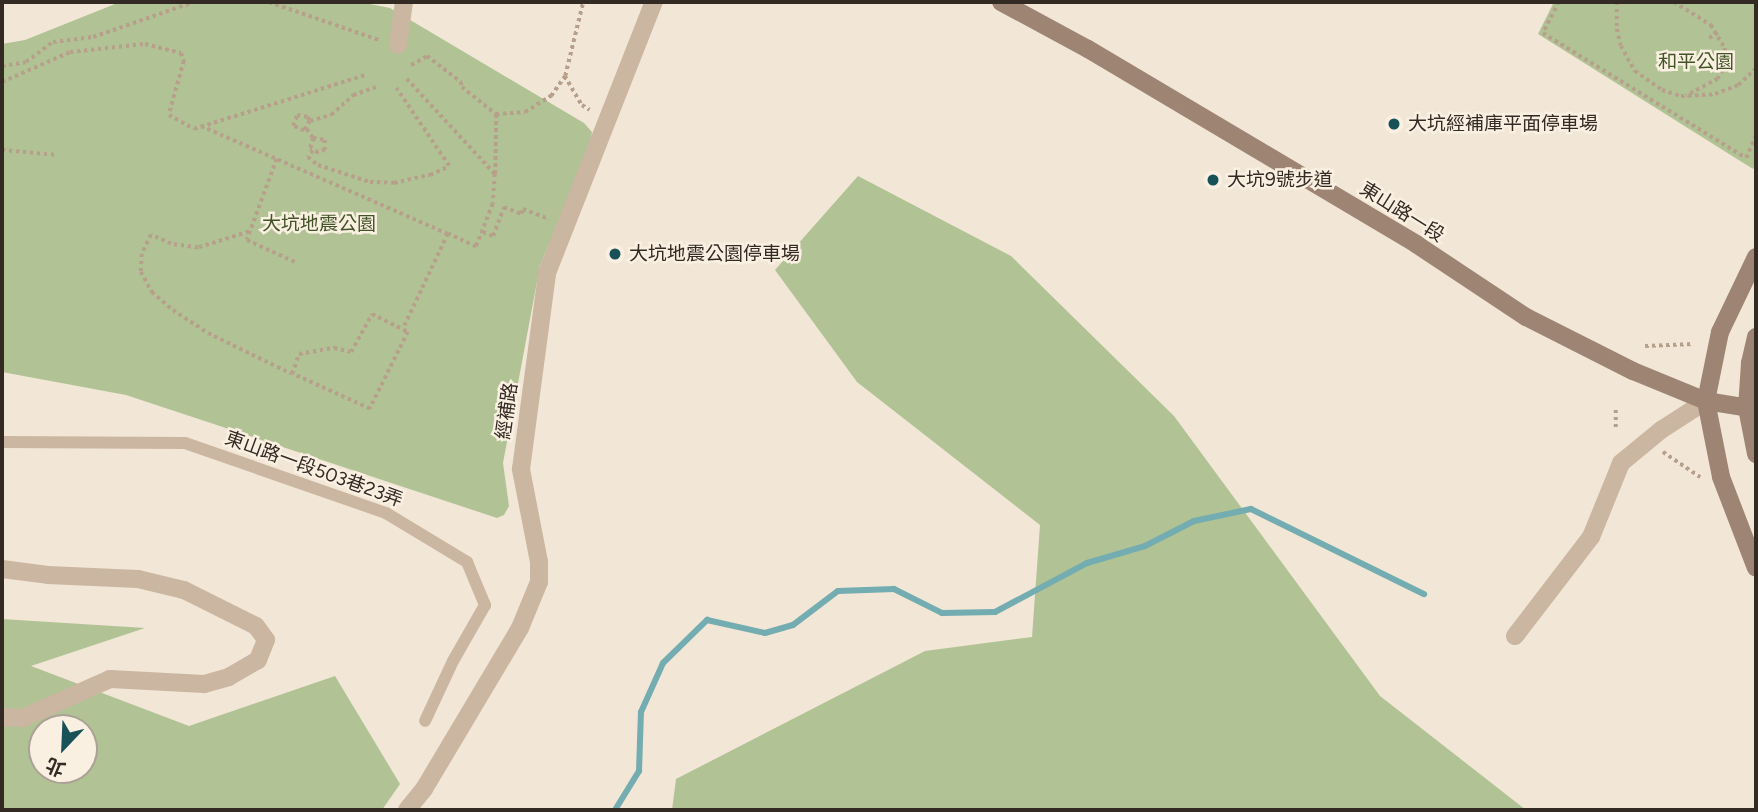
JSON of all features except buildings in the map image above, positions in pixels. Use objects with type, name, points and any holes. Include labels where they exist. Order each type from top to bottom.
[{"type":"main road","name":"東山路一段","points":[[1001,2],[1088,49],[1416,244],[1526,317],[1633,371],[1706,401],[1751,409]]},
{"type":"main road","points":[[1756,257],[1720,331],[1706,401],[1721,477],[1756,568]]},
{"type":"main road","points":[[1756,337],[1750,363],[1756,454]]},
{"type":"street","points":[[392,44],[404,2]]},
{"type":"street","name":"經補路","points":[[407,810],[514,639],[539,582],[539,562],[521,469],[547,273],[654,2]]},
{"type":"street","points":[[1515,636],[1591,537],[1621,463],[1661,430],[1706,401]]},
{"type":"street","points":[[2,569],[48,575],[138,579],[184,590],[256,626],[266,640],[258,660],[229,677],[204,684],[110,678],[23,718],[2,717]]},
{"type":"lane","name":"東山路一段503巷23弄","points":[[2,442],[186,443],[386,513],[467,562],[485,605],[453,661],[425,721]]},
{"type":"path","points":[[2,66],[26,62],[52,42],[93,37],[194,2]]},
{"type":"path","points":[[269,2],[392,44]]},
{"type":"path","points":[[411,65],[427,56],[496,114],[525,111],[551,96],[565,76],[583,2]]},
{"type":"path","points":[[1559,2],[1543,33],[1746,158],[1756,135]]},
{"type":"path","points":[[1617,2],[1616,29],[1621,46],[1635,71],[1662,90],[1684,96],[1727,91],[1756,68]]},
{"type":"path","points":[[1674,2],[1703,19],[1718,33],[1726,64],[1718,79],[1684,96]]},
{"type":"path","points":[[1709,38],[1718,33]]},
{"type":"path","points":[[2,82],[71,52],[145,44],[181,54],[184,61],[169,115],[194,129],[365,75]]},
{"type":"path","points":[[565,76],[582,105],[606,121]]},
{"type":"path","points":[[407,79],[495,174]]},
{"type":"path","points":[[305,130],[310,121],[331,115],[353,95],[376,87]]},
{"type":"path","points":[[310,121],[302,115],[295,118],[293,126],[305,130],[312,139],[313,151],[308,157],[318,165],[370,182],[394,183],[430,175],[450,166],[396,88]]},
{"type":"path","points":[[201,126],[476,247],[493,204],[496,114]]},
{"type":"path","points":[[312,139],[320,138],[327,144],[321,153],[313,151]]},
{"type":"path","points":[[2,150],[58,155]]},
{"type":"path","points":[[277,159],[247,240],[295,262]]},
{"type":"path","points":[[482,232],[493,236],[504,207],[521,214],[523,209],[564,226]]},
{"type":"path","points":[[249,232],[198,248],[171,244],[151,235],[142,254],[141,272],[152,292],[173,310],[208,333],[292,374],[370,409],[408,332],[372,313],[351,352],[334,348],[299,354],[292,374]]},
{"type":"path","points":[[403,330],[448,234]]},
{"type":"path","points":[[1645,346],[1693,344]]},
{"type":"path","points":[[1616,410],[1616,429]]},
{"type":"path","points":[[1656,447],[1707,482]]},
{"type":"green space","name":"大坑地震公園","points":[[120,2],[360,2],[390,8],[584,123],[592,132],[590,144],[540,266],[503,463],[509,506],[504,515],[497,518],[126,395],[2,372],[2,44],[25,40]]},
{"type":"green space","name":"和平公園","points":[[1554,2],[1756,2],[1756,162],[1753,169],[1538,34]]},
{"type":"green space","points":[[858,176],[1011,256],[1174,416],[1380,696],[1526,810],[672,810],[676,779],[925,651],[1032,637],[1040,525],[857,382],[775,270]]},
{"type":"green space","points":[[2,619],[145,628],[31,666],[189,726],[335,676],[400,784],[382,810],[2,810]]},
{"type":"waterway","points":[[615,810],[639,771],[641,712],[663,663],[707,620],[765,633],[793,625],[838,591],[894,589],[942,613],[995,612],[1087,563],[1145,546],[1194,521],[1251,509],[1424,594]]},
{"type":"place","name":"大坑經補庫平面停車場","points":[[1394,124]]},
{"type":"place","name":"大坑9號步道","points":[[1213,180]]},
{"type":"place","name":"大坑地震公園停車場","points":[[615,254]]}]
